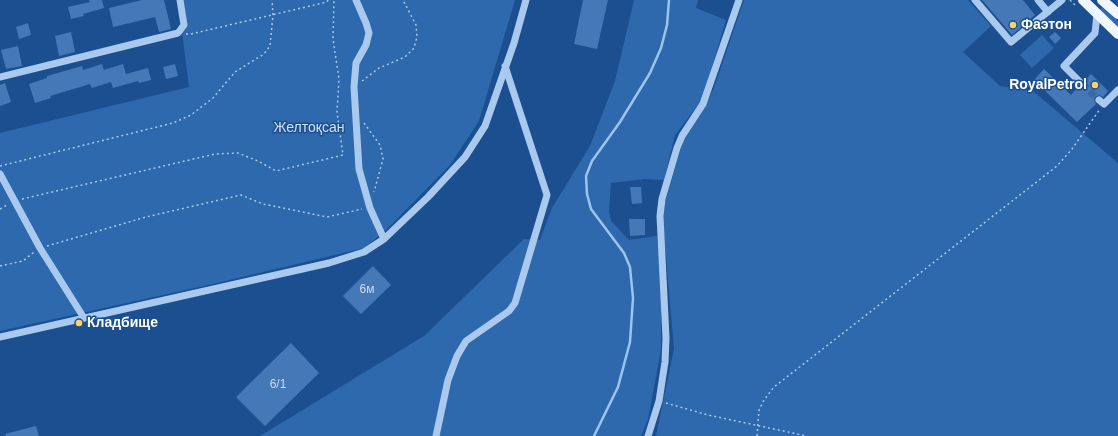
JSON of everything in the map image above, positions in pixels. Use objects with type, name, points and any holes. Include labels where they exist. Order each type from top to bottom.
[{"type":"main road","points":[[1083,0],[1118,34]]},
{"type":"main road","points":[[1094,11],[1094,2],[1098,0]]},
{"type":"main road","points":[[1102,0],[1118,14]]},
{"type":"street","points":[[0,78],[178,33],[184,25],[180,0]]},
{"type":"street","points":[[356,0],[369,34],[366,45],[356,63],[354,87],[359,169],[370,208],[384,239]]},
{"type":"street","points":[[0,336],[329,263],[364,252],[384,239],[428,196],[465,157],[485,126],[526,0]]},
{"type":"street","points":[[648,436],[659,401],[665,362],[666,338],[660,216],[662,199],[677,148],[685,130],[703,104],[739,0]]},
{"type":"street","points":[[975,0],[1011,42],[1062,0]]},
{"type":"street","points":[[1038,0],[1048,12]]},
{"type":"street","points":[[1082,84],[1064,66],[1095,33],[1094,11]]},
{"type":"street","points":[[436,436],[448,380],[457,356],[466,341],[509,311],[515,303],[547,195],[505,66]]},
{"type":"street","points":[[1102,102],[1118,90]]},
{"type":"street","points":[[0,174],[40,248],[84,318]]},
{"type":"path","points":[[0,166],[173,123],[191,115],[213,98],[235,72],[264,54],[270,46],[273,14],[272,0]]},
{"type":"path","points":[[178,33],[191,34],[327,2],[328,0]]},
{"type":"path","points":[[0,209],[14,201],[215,154],[238,154],[258,161],[276,171],[343,155],[337,112],[339,79],[333,39],[334,0]]},
{"type":"path","points":[[354,87],[379,68],[405,57],[414,48],[417,37],[416,25],[403,0]]},
{"type":"path","points":[[757,436],[759,410],[764,400],[774,387],[1057,166],[1072,149],[1102,102]]},
{"type":"path","points":[[0,266],[23,261],[30,254],[40,248],[146,217],[241,195],[264,204],[327,217],[370,208],[383,159],[380,145],[370,130],[356,115]]},
{"type":"path","points":[[659,401],[708,415],[807,436]]},
{"type":"green space","name":"Желтоқсан","points":[[178,0],[515,0],[479,121],[450,165],[387,229],[364,248],[217,283],[0,331],[0,133],[189,87]]},
{"type":"green space","points":[[634,0],[698,0],[696,8],[726,20],[702,100],[675,135],[664,180],[644,179],[611,183],[609,211],[611,221],[629,240],[657,236],[661,281],[661,350],[648,419],[641,436],[260,436],[424,336],[524,239],[540,240],[552,208],[590,146],[615,81]]},
{"type":"green space","points":[[744,0],[968,0],[991,26],[963,52],[1000,86],[1033,91],[1118,163],[1118,436],[656,436],[674,349],[663,222],[665,203],[684,138],[704,109],[714,88]]},
{"type":"green space","points":[[1103,7],[1118,21],[1118,29],[1098,11]]},
{"type":"green space","points":[[1042,35],[1054,48],[1032,68],[1020,55]]},
{"type":"building","points":[[89,0],[102,0],[104,8],[83,14],[84,16],[71,19],[68,7],[90,2]]},
{"type":"building","points":[[142,0],[164,0],[171,29],[159,32],[155,17],[113,27],[109,8]]},
{"type":"building","points":[[583,0],[608,0],[597,49],[574,44]]},
{"type":"building","name":"Фаэтон","points":[[982,0],[1023,0],[1035,15],[1012,35]]},
{"type":"building","points":[[28,23],[31,35],[19,39],[16,27]]},
{"type":"building","points":[[71,32],[75,52],[59,56],[55,36]]},
{"type":"building","points":[[1055,32],[1061,38],[1055,44],[1049,37]]},
{"type":"building","points":[[18,46],[22,66],[6,69],[1,50]]},
{"type":"building","points":[[102,64],[104,70],[123,64],[126,74],[148,68],[151,80],[139,83],[138,81],[113,88],[111,82],[92,88],[90,84],[50,96],[51,98],[35,103],[29,84],[47,78],[47,76],[82,66],[83,70]]},
{"type":"building","points":[[175,64],[178,76],[166,79],[163,67]]},
{"type":"building","points":[[1044,69],[1071,95],[1078,87],[1081,89],[1086,87],[1087,83],[1085,80],[1091,74],[1108,91],[1103,97],[1099,95],[1095,97],[1094,100],[1096,104],[1077,122],[1034,80]]},
{"type":"building","points":[[5,83],[11,102],[0,106],[0,85]]},
{"type":"building","points":[[630,187],[641,187],[642,203],[632,204]]},
{"type":"building","points":[[629,219],[645,219],[645,235],[630,236]]},
{"type":"building","points":[[373,266],[391,285],[361,314],[343,296]]},
{"type":"building","points":[[291,343],[319,373],[265,426],[236,397]]},
{"type":"building","points":[[36,426],[39,436],[6,436],[5,434]]},
{"type":"waterway","points":[[594,436],[618,387],[630,342],[633,298],[630,267],[624,253],[591,209],[587,194],[586,176],[592,161],[620,122],[650,73],[661,48],[667,25],[669,0]]},
{"type":"tunnel","points":[[1082,84],[1099,100]]},
{"type":"place","name":"Фаэтон","points":[[1013,25]]},
{"type":"place","name":"RoyalPetrol","points":[[1095,85]]},
{"type":"place","name":"Кладбище","points":[[79,323]]}]
